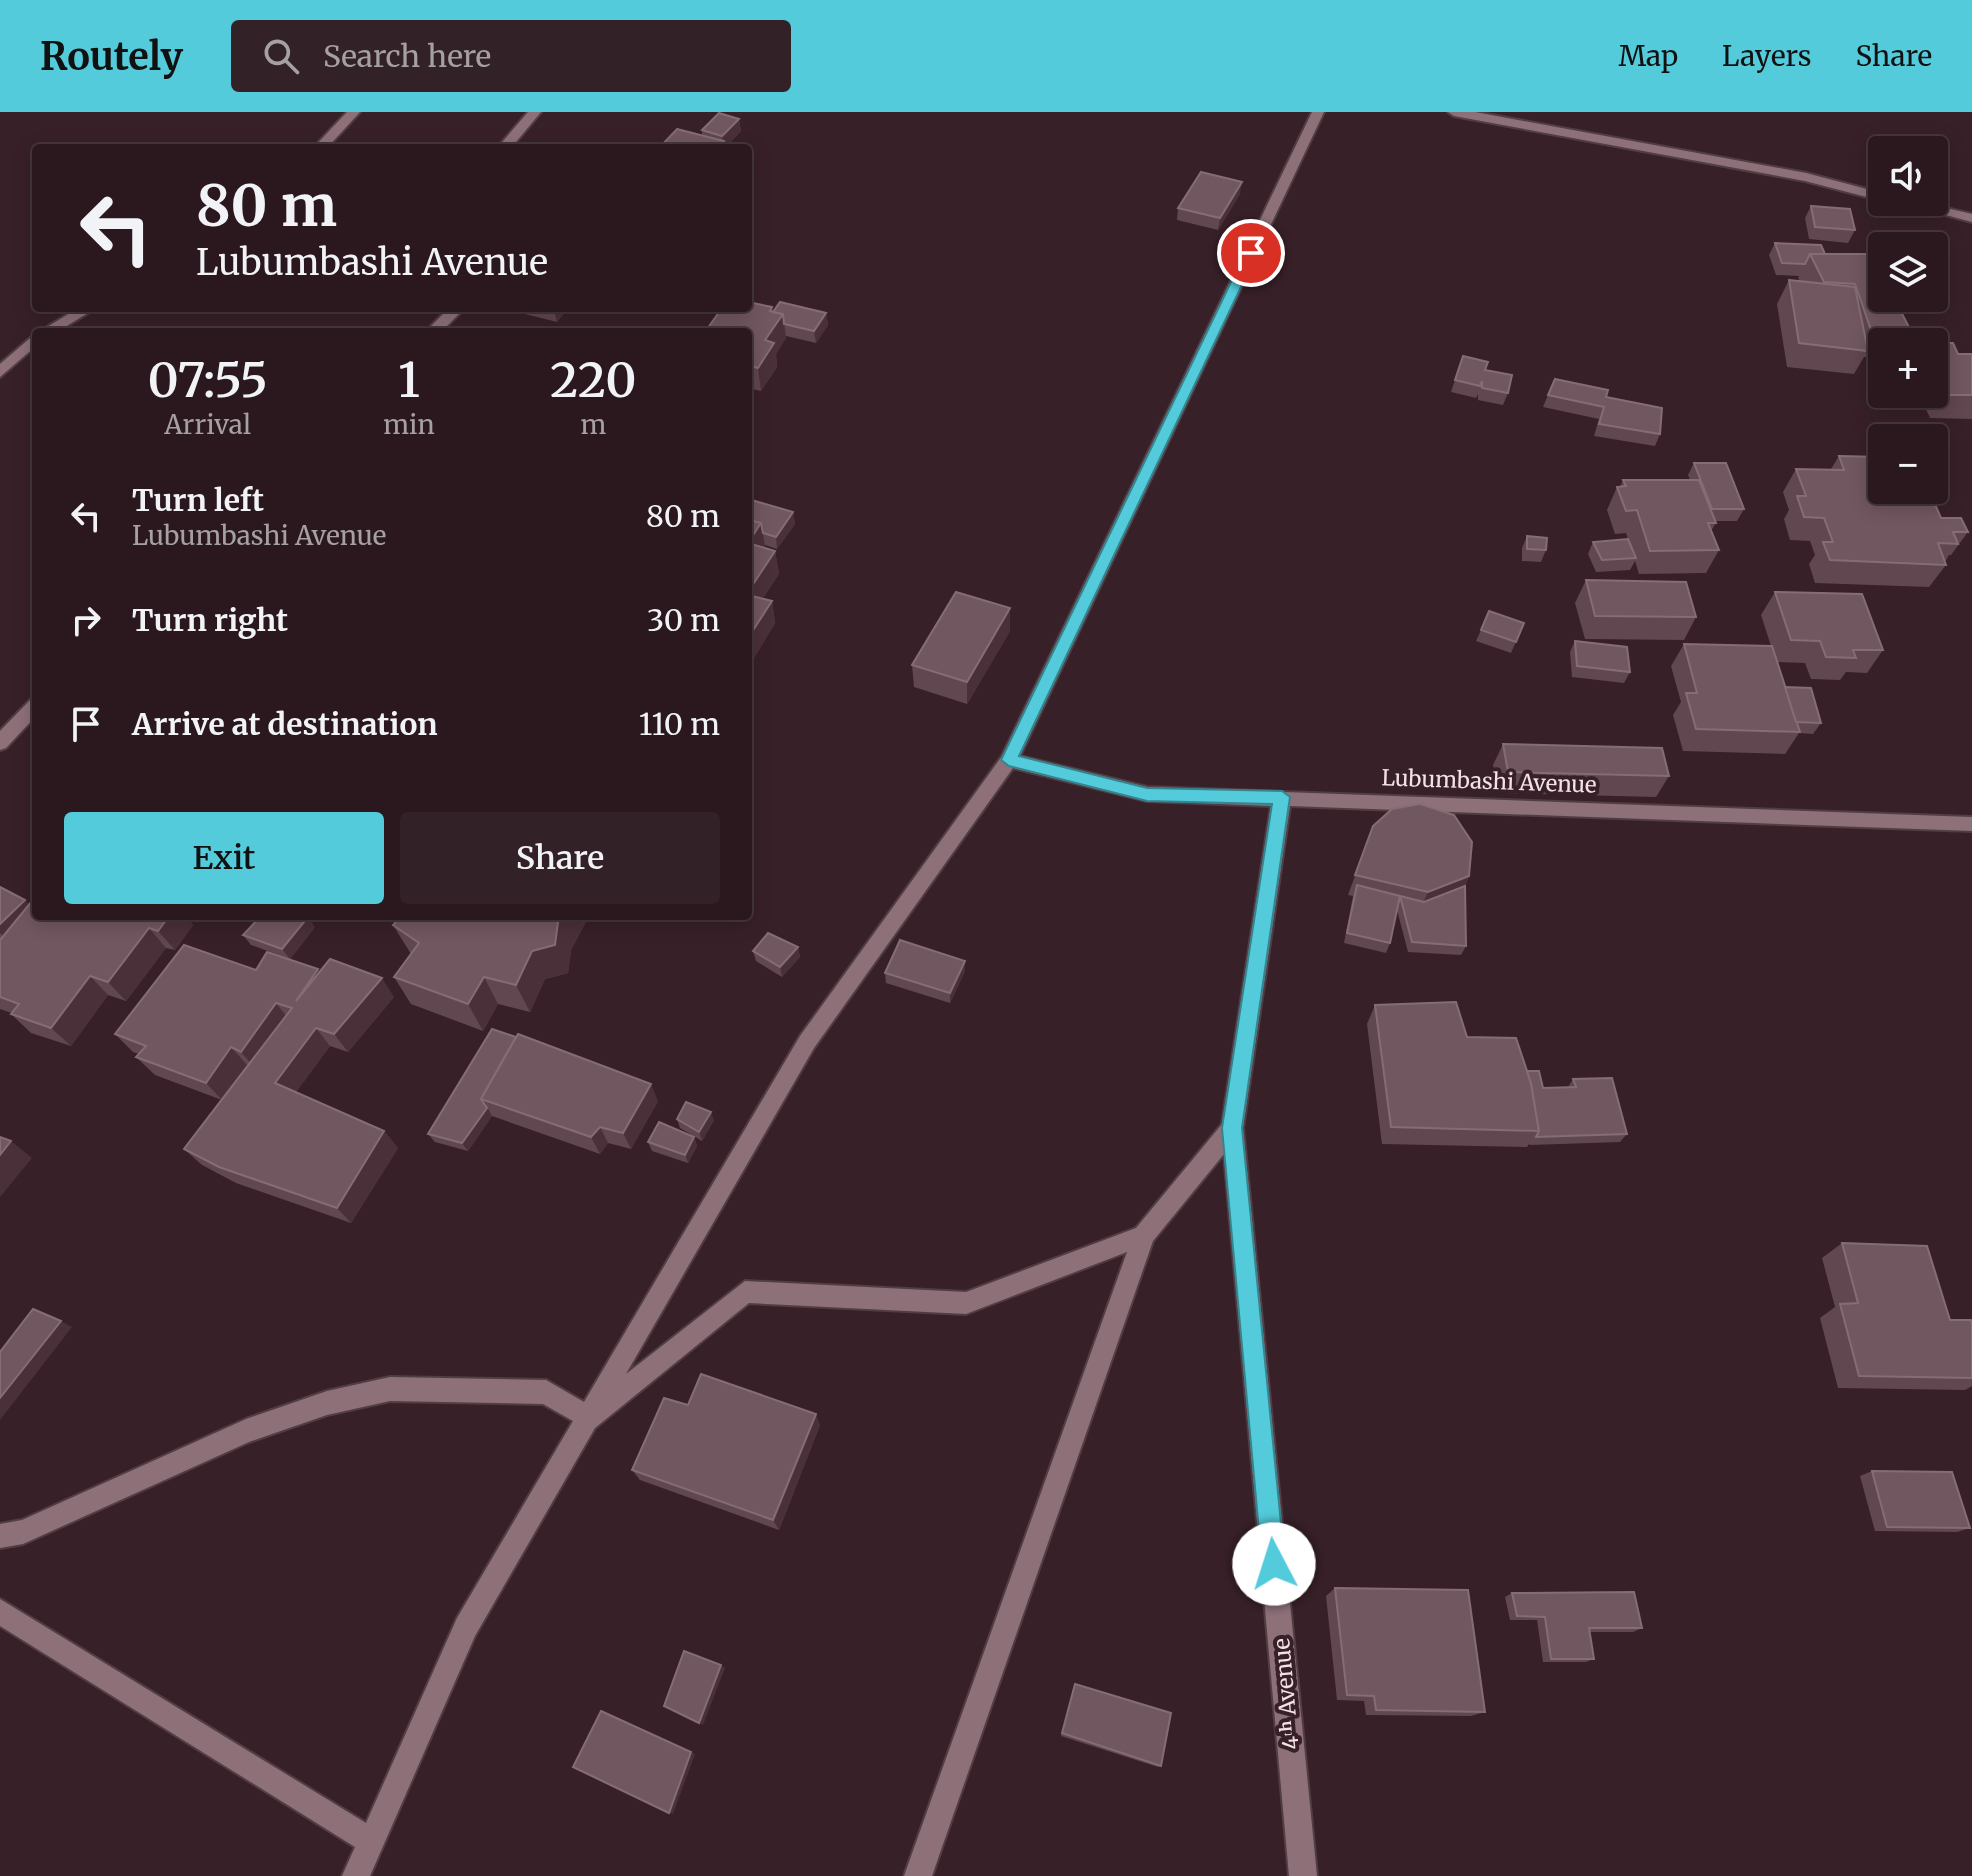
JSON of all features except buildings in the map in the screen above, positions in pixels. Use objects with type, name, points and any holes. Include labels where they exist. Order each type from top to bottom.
[{"type":"street","points":[[324,144],[354,112]]},
{"type":"street","points":[[507,144],[535,112]]},
{"type":"street","points":[[356,1876],[466,1627],[807,1042],[1009,760],[1318,112]]},
{"type":"street","points":[[1454,112],[1806,177],[1868,193]]},
{"type":"street","points":[[1948,212],[1972,218]]},
{"type":"street","points":[[53,328],[82,312]]},
{"type":"street","points":[[436,328],[454,312]]},
{"type":"street","points":[[0,372],[32,342]]},
{"type":"street","points":[[0,743],[32,709]]},
{"type":"street","name":"Lubumbashi Avenue","points":[[1009,760],[1147,794],[1972,824]]},
{"type":"street","name":"4ᵗʰ Avenue","points":[[1282,797],[1232,1128],[1303,1876]]},
{"type":"street","points":[[918,1876],[1144,1235],[1232,1128]]},
{"type":"street","points":[[590,1418],[745,1292],[966,1303],[1144,1235]]},
{"type":"street","points":[[0,1536],[23,1532],[246,1431],[327,1403],[390,1389],[546,1392],[590,1418]]},
{"type":"street","points":[[0,1612],[373,1843]]},
{"type":"route","points":[[1251,253],[1009,760],[1147,794],[1282,797],[1232,1128],[1274,1564]]}]
